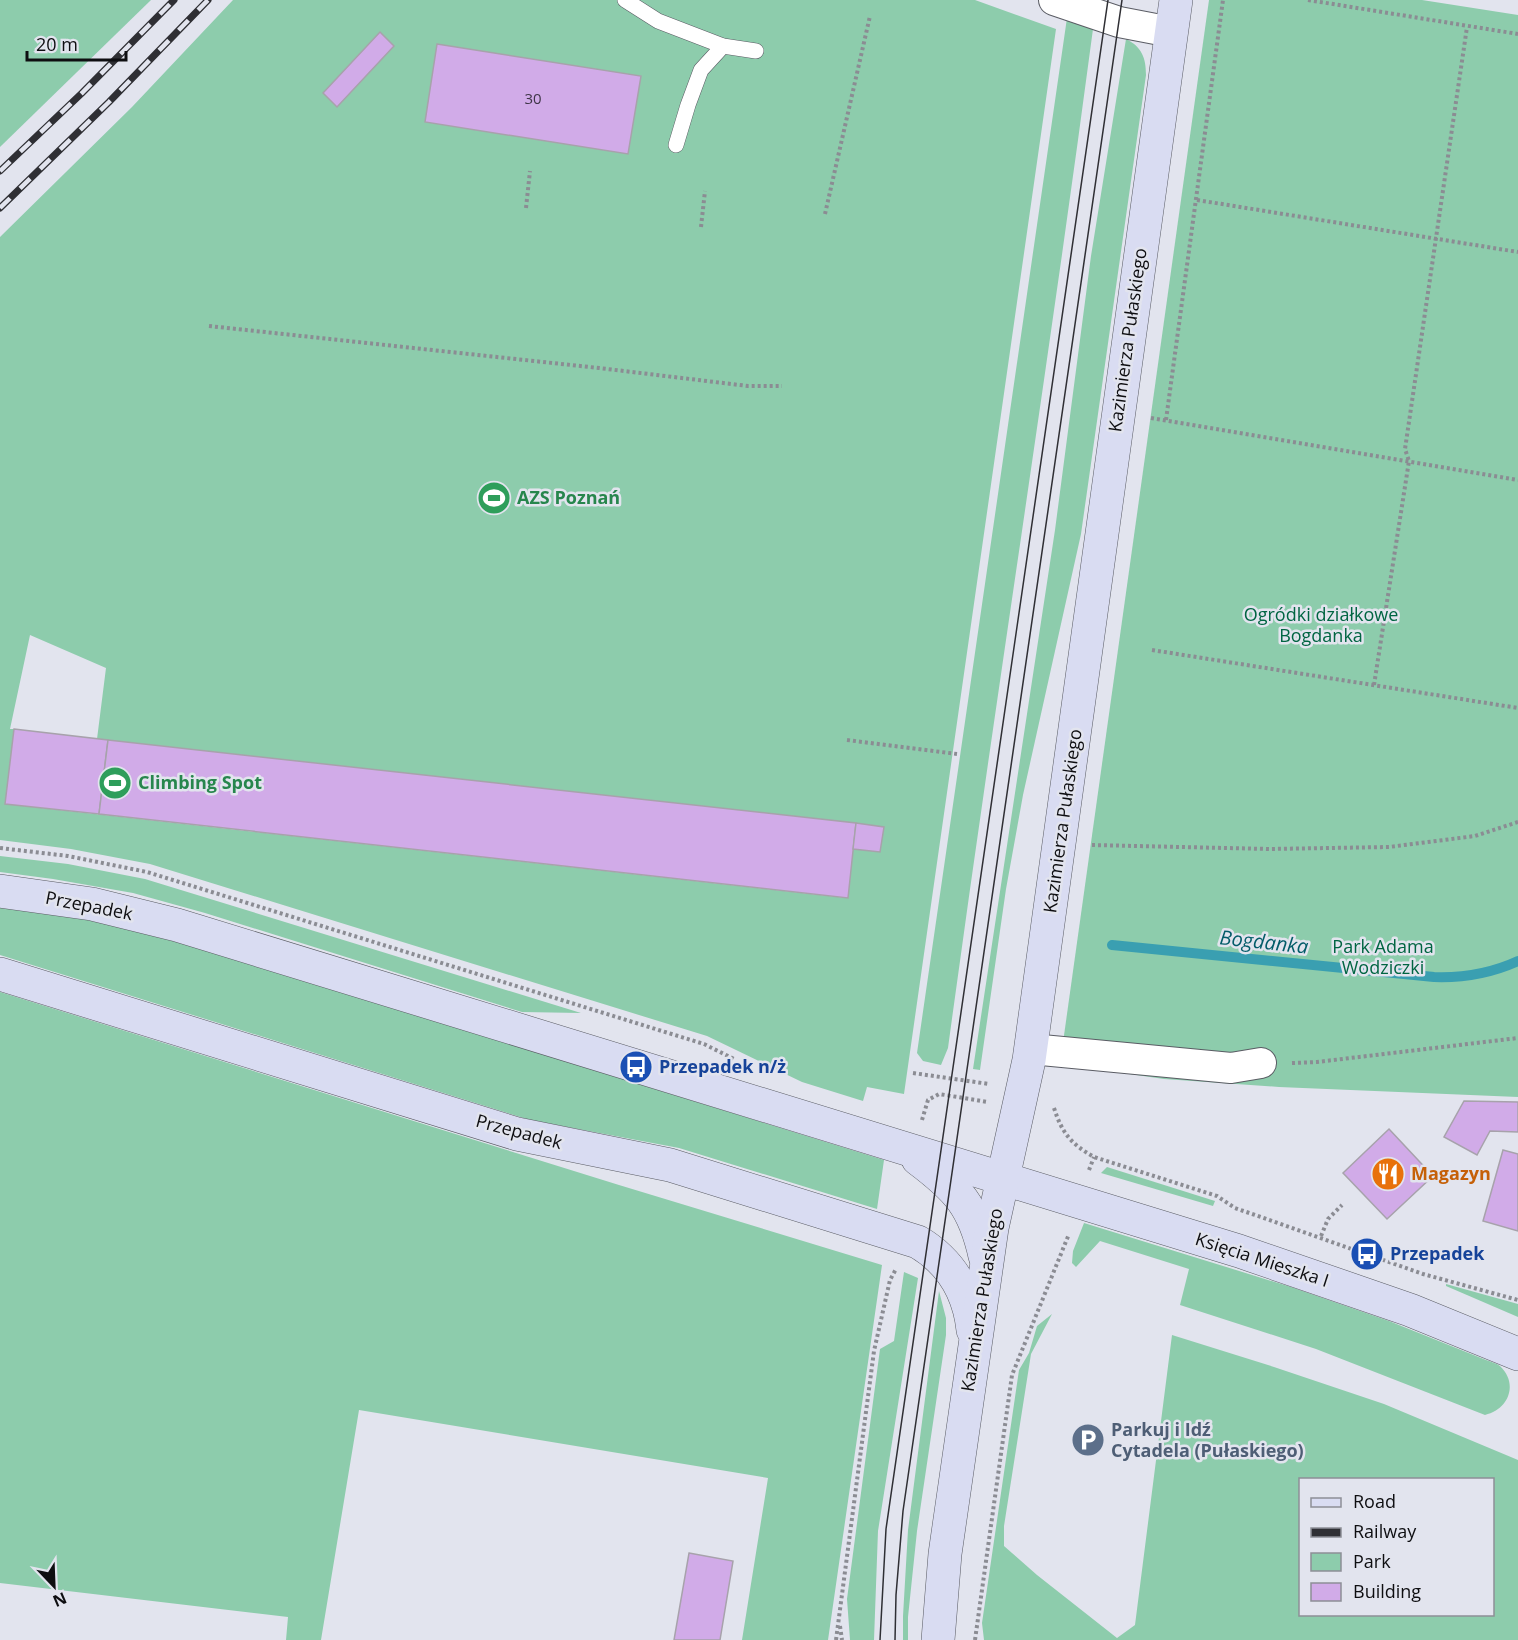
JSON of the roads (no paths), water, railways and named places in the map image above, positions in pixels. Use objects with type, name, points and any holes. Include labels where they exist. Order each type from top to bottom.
[{"type":"street","points":[[1054,0],[1119,22],[1171,32]]},
{"type":"street","name":"Kazimierza Pułaskiego","points":[[938,1640],[945,1554],[987,1264],[1002,1179],[1031,1049],[1176,0]]},
{"type":"street","name":"Przepadek","points":[[0,891],[92,904],[177,925],[1002,1179]]},
{"type":"street","name":"Przepadek","points":[[0,974],[517,1134],[656,1161],[901,1235],[935,1252],[950,1268],[968,1304],[973,1326],[974,1349]]},
{"type":"street","points":[[1031,1049],[1231,1068],[1261,1063]]},
{"type":"street","points":[[908,1149],[959,1194],[974,1220],[987,1264]]},
{"type":"street","name":"Księcia Mieszka I","points":[[1002,1179],[1317,1277],[1410,1310],[1518,1354]]},
{"type":"lane","points":[[626,0],[658,21],[723,46],[756,51]]},
{"type":"lane","points":[[676,145],[701,70],[723,46]]},
{"type":"waterway","name":"Bogdanka","points":[[1112,945],[1434,977],[1477,974],[1518,961]]},
{"type":"tram line","points":[[880,1640],[886,1529],[1108,0]]},
{"type":"tram line","points":[[895,1640],[903,1511],[1122,0]]},
{"type":"railway","points":[[0,171],[82,93],[174,0]]},
{"type":"railway","points":[[0,208],[109,102],[208,0]]},
{"type":"place","name":"AZS Poznań","points":[[494,498]]},
{"type":"place","name":"Climbing Spot","points":[[115,783]]},
{"type":"place","name":"Przepadek n/ż","points":[[636,1067]]},
{"type":"place","name":"Magazyn","points":[[1388,1174]]},
{"type":"place","name":"Przepadek","points":[[1367,1254]]},
{"type":"place","name":"Parkuj i Idź Cytadela (Pułaskiego)","points":[[1088,1440]]},
{"type":"park label","name":"Ogródki działkowe Bogdanka","points":[[1321,625]]},
{"type":"park label","name":"Park Adama Wodziczki","points":[[1383,957]]}]
